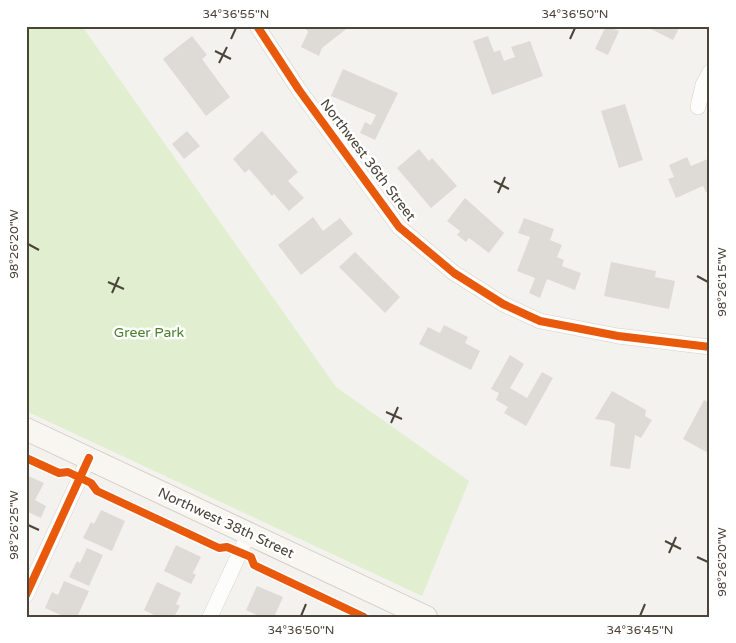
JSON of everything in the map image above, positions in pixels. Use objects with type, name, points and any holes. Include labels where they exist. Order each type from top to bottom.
[{"type":"main road","name":"Northwest 38th Street","points":[[26,429],[249,533],[416,615]]},
{"type":"street","name":"Northwest 36th Street","points":[[257,26],[299,90],[399,227],[454,273],[503,304],[540,322],[618,336],[710,347]]},
{"type":"street","points":[[698,107],[710,72]]},
{"type":"street","points":[[26,595],[89,458]]},
{"type":"street","points":[[210,617],[249,533]]},
{"type":"green space","name":"Greer Park","points":[[26,26],[82,26],[336,387],[469,481],[422,596],[26,411]]},
{"type":"building","points":[[304,26],[350,26],[322,48],[319,56],[301,47],[308,32]]},
{"type":"building","points":[[606,26],[619,31],[608,55],[595,49]]},
{"type":"building","points":[[645,26],[680,26],[673,40]]},
{"type":"building","points":[[192,36],[207,55],[202,59],[230,97],[206,116],[163,59]]},
{"type":"building","points":[[488,36],[494,52],[500,50],[504,61],[515,57],[511,47],[530,41],[543,76],[492,95],[473,41]]},
{"type":"building","points":[[343,69],[398,93],[375,140],[360,133],[365,122],[371,125],[376,115],[331,96]]},
{"type":"building","points":[[625,104],[643,160],[619,168],[601,111]]},
{"type":"building","points":[[187,131],[200,146],[184,159],[172,144]]},
{"type":"building","points":[[262,131],[298,172],[288,181],[304,198],[289,211],[274,194],[272,196],[249,169],[245,173],[233,159]]},
{"type":"building","points":[[419,149],[429,161],[432,158],[457,186],[431,208],[397,168]]},
{"type":"building","points":[[687,157],[691,166],[710,158],[710,191],[706,192],[703,186],[676,198],[668,179],[674,177],[669,165]]},
{"type":"building","points":[[465,198],[504,233],[489,253],[469,238],[466,242],[457,235],[460,231],[447,221]]},
{"type":"building","points":[[313,217],[323,231],[340,218],[353,234],[301,275],[278,245]]},
{"type":"building","points":[[524,218],[554,229],[550,240],[562,245],[557,257],[564,260],[562,266],[581,273],[575,290],[547,279],[540,298],[529,293],[535,278],[517,271],[530,237],[518,233]]},
{"type":"building","points":[[355,252],[400,297],[385,313],[339,267]]},
{"type":"building","points":[[611,262],[656,271],[655,277],[675,281],[669,309],[604,296]]},
{"type":"building","points":[[444,325],[468,337],[465,343],[480,351],[471,370],[419,344],[428,327],[440,333]]},
{"type":"building","points":[[510,355],[524,364],[510,388],[527,398],[542,372],[553,378],[526,426],[504,413],[508,407],[496,400],[499,393],[491,389]]},
{"type":"building","points":[[612,391],[646,410],[645,416],[652,420],[641,438],[635,435],[630,469],[610,466],[615,424],[595,419]]},
{"type":"building","points":[[704,400],[710,403],[710,454],[683,439]]},
{"type":"building","points":[[26,475],[44,483],[35,500],[46,506],[41,518],[26,511]]},
{"type":"building","points":[[101,510],[125,521],[112,551],[83,538],[91,522],[94,524]]},
{"type":"building","points":[[176,545],[201,557],[193,573],[196,575],[191,584],[164,571]]},
{"type":"building","points":[[87,548],[103,555],[89,586],[69,577],[77,561],[80,563]]},
{"type":"building","points":[[64,581],[89,591],[78,615],[83,617],[65,617],[45,608],[52,592],[58,595]]},
{"type":"building","points":[[157,582],[181,593],[176,604],[180,606],[174,617],[158,617],[144,610]]},
{"type":"building","points":[[257,586],[283,597],[274,617],[261,617],[246,610]]},
{"type":"cycle path","points":[[257,26],[299,90],[399,227],[454,273],[503,304],[540,321],[618,336],[710,347]]},
{"type":"cycle path","points":[[26,458],[59,473],[68,472],[91,483],[97,491],[219,548],[227,547],[251,557],[254,565],[364,617]]},
{"type":"cycle path","points":[[26,595],[89,458]]}]
